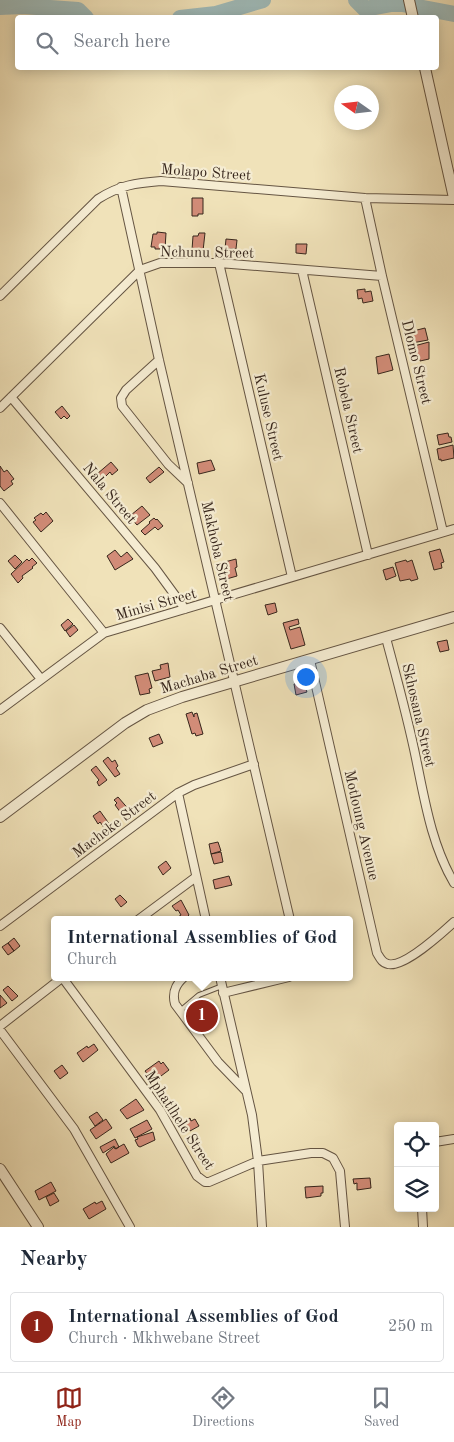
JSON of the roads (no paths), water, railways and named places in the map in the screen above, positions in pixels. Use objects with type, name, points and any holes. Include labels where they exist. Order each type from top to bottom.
[{"type":"street","points":[[409,0],[412,15]]},
{"type":"street","points":[[424,70],[454,199]]},
{"type":"street","name":"Molapo Street","points":[[0,296],[98,199],[111,191],[136,182],[161,182],[366,198],[454,199]]},
{"type":"street","name":"Makhoba Street","points":[[121,187],[159,360],[289,916]]},
{"type":"street","name":"Dlomo Street","points":[[366,198],[382,276],[443,532]]},
{"type":"street","name":"Nchunu Street","points":[[0,408],[140,270],[160,263],[219,263],[382,276]]},
{"type":"street","name":"Kuluse Street","points":[[219,263],[292,577]]},
{"type":"street","name":"Robela Street","points":[[302,270],[368,555]]},
{"type":"street","points":[[159,360],[126,390],[121,398],[122,406],[168,464],[188,483]]},
{"type":"street","name":"Nala Street","points":[[12,397],[155,568],[186,609]]},
{"type":"street","points":[[0,503],[104,633]]},
{"type":"street","name":"Minisi Street","points":[[0,710],[104,633],[454,529]]},
{"type":"street","name":"Machaba Street","points":[[0,817],[125,722],[147,710],[234,681],[454,617]]},
{"type":"street","points":[[0,628],[41,679]]},
{"type":"street","name":"Skhosana Street","points":[[386,638],[407,719],[431,829],[440,856],[454,883]]},
{"type":"street","name":"Motloung Avenue","points":[[310,660],[377,953],[386,964],[394,964],[413,955],[454,922]]},
{"type":"street","name":"Macheke Street","points":[[0,926],[178,793],[194,785],[254,764]]},
{"type":"street","points":[[178,793],[205,916]]},
{"type":"street","points":[[143,916],[196,877]]},
{"type":"street","points":[[0,1026],[58,981]]},
{"type":"street","name":"Mphatlhele Street","points":[[66,981],[160,1110],[197,1176],[205,1182],[209,1182],[258,1161],[323,1153],[333,1158],[340,1171],[345,1227]]},
{"type":"street","points":[[180,981],[173,993],[175,1004],[218,1062],[246,1091]]},
{"type":"street","points":[[221,981],[253,1122],[258,1161],[262,1227]]},
{"type":"street","points":[[223,990],[269,981]]},
{"type":"street","points":[[0,1030],[74,1129],[130,1227]]},
{"type":"street","points":[[439,1141],[454,1139]]},
{"type":"street","points":[[0,1169],[38,1227]]},
{"type":"street","points":[[422,1212],[423,1227]]},
{"type":"lane","points":[[180,1011],[199,995],[223,990]]},
{"type":"waterway","points":[[207,15],[263,0]]},
{"type":"waterway","points":[[356,0],[365,9],[397,3],[454,14]]},
{"type":"waterway","points":[[0,7],[23,6],[78,10],[83,15]]},
{"type":"place","name":"International Assemblies of God","points":[[202,1016]]}]
